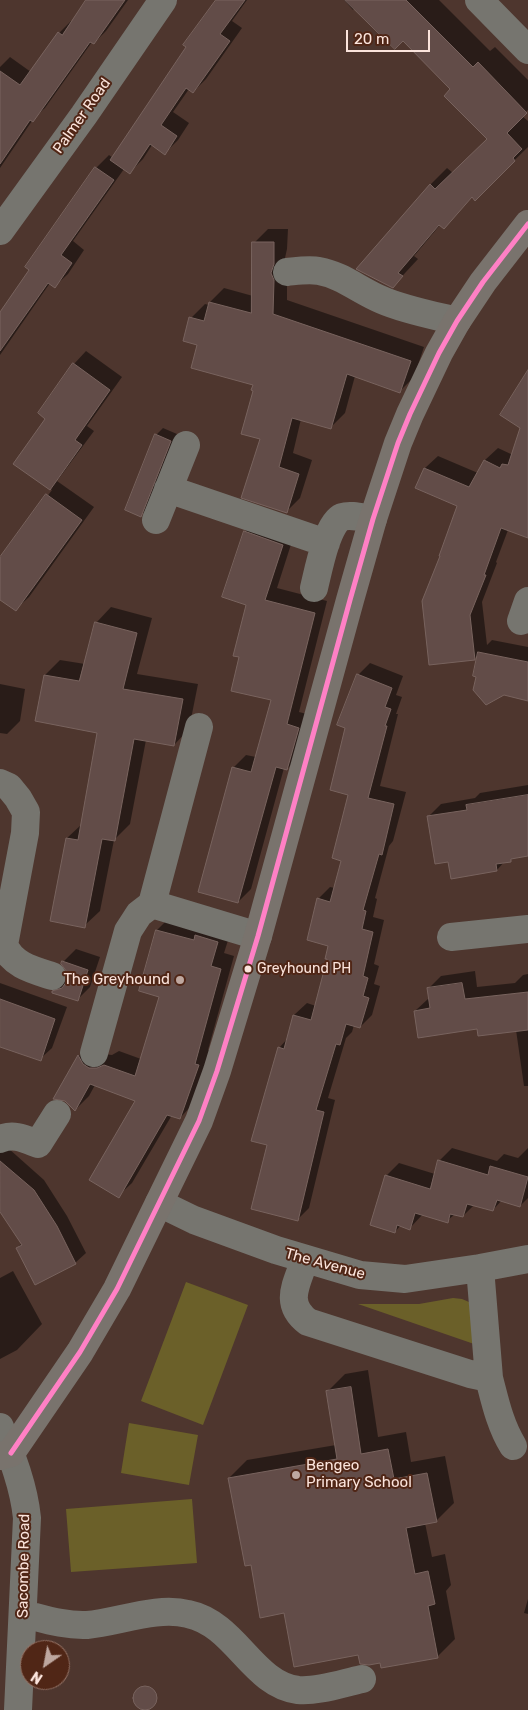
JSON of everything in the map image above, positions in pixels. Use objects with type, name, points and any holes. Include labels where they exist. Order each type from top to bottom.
[{"type":"main road","points":[[6,1455],[49,1399],[90,1336],[122,1281],[200,1121],[258,936],[373,519],[398,443],[439,353],[457,321],[528,224]]},
{"type":"street","name":"Palmer Road","points":[[0,232],[163,0]]},
{"type":"street","points":[[479,0],[528,50]]},
{"type":"street","points":[[287,272],[316,270],[332,274],[385,302],[457,321]]},
{"type":"street","points":[[156,520],[186,445]]},
{"type":"street","points":[[168,489],[326,543]]},
{"type":"street","points":[[314,588],[326,543],[340,518],[348,516],[373,519]]},
{"type":"street","points":[[94,1053],[128,931],[139,914],[152,904],[199,727]]},
{"type":"street","points":[[0,783],[9,787],[26,812],[25,833],[4,945],[7,952],[25,967],[52,976]]},
{"type":"street","points":[[152,904],[258,936]]},
{"type":"street","points":[[452,937],[528,929]]},
{"type":"street","points":[[0,1139],[6,1136],[17,1136],[38,1144],[57,1114]]},
{"type":"street","name":"The Avenue","points":[[159,1203],[194,1220],[276,1250],[360,1275],[404,1279],[528,1259]]},
{"type":"street","points":[[305,1259],[294,1294],[294,1303],[299,1315],[308,1322],[470,1374],[489,1378]]},
{"type":"street","points":[[480,1268],[489,1378],[499,1415],[513,1446]]},
{"type":"street","name":"Sacombe Road","points":[[0,1427],[6,1455],[26,1503],[27,1518],[18,1710]]},
{"type":"street","points":[[24,1614],[63,1624],[86,1625],[162,1612],[187,1613],[203,1618],[218,1627],[262,1673],[280,1684],[298,1690],[314,1689],[362,1679]]},
{"type":"shaded area","points":[[186,1282],[248,1305],[203,1425],[141,1401]]},
{"type":"shaded area","points":[[453,1298],[469,1302],[477,1345],[358,1304],[419,1304]]},
{"type":"shaded area","points":[[129,1423],[198,1435],[189,1485],[121,1473]]},
{"type":"shaded area","points":[[192,1499],[197,1563],[71,1572],[66,1509]]},
{"type":"building","points":[[86,0],[125,0],[94,44],[90,42],[33,122],[30,120],[0,164],[0,71],[20,85],[58,32],[62,35]]},
{"type":"building","points":[[216,0],[245,0],[220,34],[230,41],[193,93],[186,88],[161,125],[177,136],[165,155],[150,144],[130,174],[110,160],[186,47],[183,45]]},
{"type":"building","points":[[345,0],[406,0],[473,67],[478,62],[527,113],[507,133],[522,149],[513,158],[515,161],[475,201],[472,197],[444,229],[439,225],[398,273],[403,276],[393,288],[356,269],[430,184],[435,189],[487,139],[444,96],[450,89],[403,41],[395,49]]},
{"type":"building","points":[[95,167],[114,180],[61,255],[72,263],[55,288],[48,283],[0,351],[0,312],[29,270],[25,267]]},
{"type":"building","points":[[252,242],[274,242],[274,264],[271,273],[274,280],[273,314],[411,361],[400,393],[347,374],[331,429],[292,418],[279,467],[299,474],[287,513],[241,498],[260,439],[241,434],[253,385],[191,368],[197,345],[183,341],[189,317],[204,321],[209,302],[251,313]]},
{"type":"building","points":[[73,363],[110,390],[75,440],[82,445],[50,490],[13,464],[45,419],[38,413]]},
{"type":"building","points":[[528,370],[528,538],[501,528],[484,575],[486,575],[470,615],[475,660],[429,665],[422,601],[457,506],[415,488],[424,468],[469,487],[484,460],[500,468],[502,464],[508,465],[520,428],[500,415]]},
{"type":"building","points":[[155,434],[171,441],[141,517],[125,510]]},
{"type":"building","points":[[46,494],[82,520],[16,611],[0,600],[0,557]]},
{"type":"building","points":[[244,531],[283,545],[265,600],[315,613],[287,724],[299,728],[287,770],[276,767],[238,903],[198,892],[232,767],[251,772],[271,700],[231,691],[239,657],[233,656],[246,605],[222,597]]},
{"type":"building","points":[[95,622],[137,633],[123,689],[183,699],[174,746],[134,739],[115,841],[102,839],[85,928],[50,921],[66,838],[78,840],[97,733],[35,721],[44,675],[79,681]]},
{"type":"building","points":[[478,652],[528,662],[528,701],[504,695],[486,705],[473,690],[476,677],[473,676]]},
{"type":"building","points":[[357,674],[392,688],[385,707],[391,709],[385,726],[387,726],[368,798],[394,804],[382,855],[379,854],[363,910],[366,911],[362,929],[373,932],[363,976],[368,978],[363,996],[369,998],[360,1028],[346,1024],[340,1045],[336,1044],[316,1110],[324,1112],[298,1221],[251,1209],[267,1145],[251,1141],[278,1047],[284,1049],[293,1015],[311,1020],[327,959],[325,959],[328,946],[307,940],[317,898],[330,902],[341,861],[332,858],[348,795],[330,790],[345,728],[337,725]]},
{"type":"building","points":[[528,795],[528,856],[511,859],[511,862],[496,864],[497,871],[451,879],[448,862],[435,864],[427,816],[467,810],[466,805]]},
{"type":"building","points":[[156,930],[194,940],[195,935],[218,942],[211,966],[221,969],[195,1064],[199,1065],[180,1119],[167,1115],[119,1198],[89,1180],[135,1101],[90,1084],[75,1111],[65,1101],[53,1099],[78,1055],[83,1064],[89,1068],[97,1068],[104,1065],[135,1076],[159,997],[139,991]]},
{"type":"building","points":[[62,961],[88,970],[78,1001],[52,993],[52,991],[62,988],[67,981],[67,972],[61,964]]},
{"type":"building","points":[[462,983],[465,999],[528,992],[528,1030],[478,1036],[477,1029],[418,1038],[414,1011],[430,1008],[427,988]]},
{"type":"building","points":[[0,999],[55,1019],[41,1061],[0,1047]]},
{"type":"building","points":[[438,1160],[488,1175],[490,1166],[528,1177],[520,1207],[497,1200],[493,1211],[467,1204],[463,1217],[450,1214],[448,1223],[415,1213],[410,1230],[397,1225],[395,1233],[370,1225],[385,1175],[430,1189]]},
{"type":"building","points":[[0,1161],[34,1190],[57,1226],[76,1264],[35,1285],[16,1248],[22,1245],[0,1212]]},
{"type":"building","points":[[351,1387],[361,1454],[388,1449],[394,1479],[427,1473],[437,1522],[406,1528],[415,1574],[428,1571],[435,1604],[428,1606],[438,1658],[381,1668],[380,1663],[360,1664],[358,1655],[294,1667],[284,1613],[260,1618],[251,1565],[245,1566],[228,1478],[337,1459],[326,1391]]},
{"type":"building","points":[[145,1686],[154,1689],[157,1698],[154,1707],[145,1710],[136,1707],[133,1698],[136,1689]]},
{"type":"transit line","points":[[11,1453],[80,1352],[117,1289],[199,1121],[217,1071],[258,936],[373,519],[398,443],[439,353],[457,321],[483,282],[528,224]]},
{"type":"place","name":"Greyhound PH","points":[[248,969]]},
{"type":"place","name":"The Greyhound","points":[[180,980]]},
{"type":"place","name":"Bengeo Primary School","points":[[296,1475]]}]
